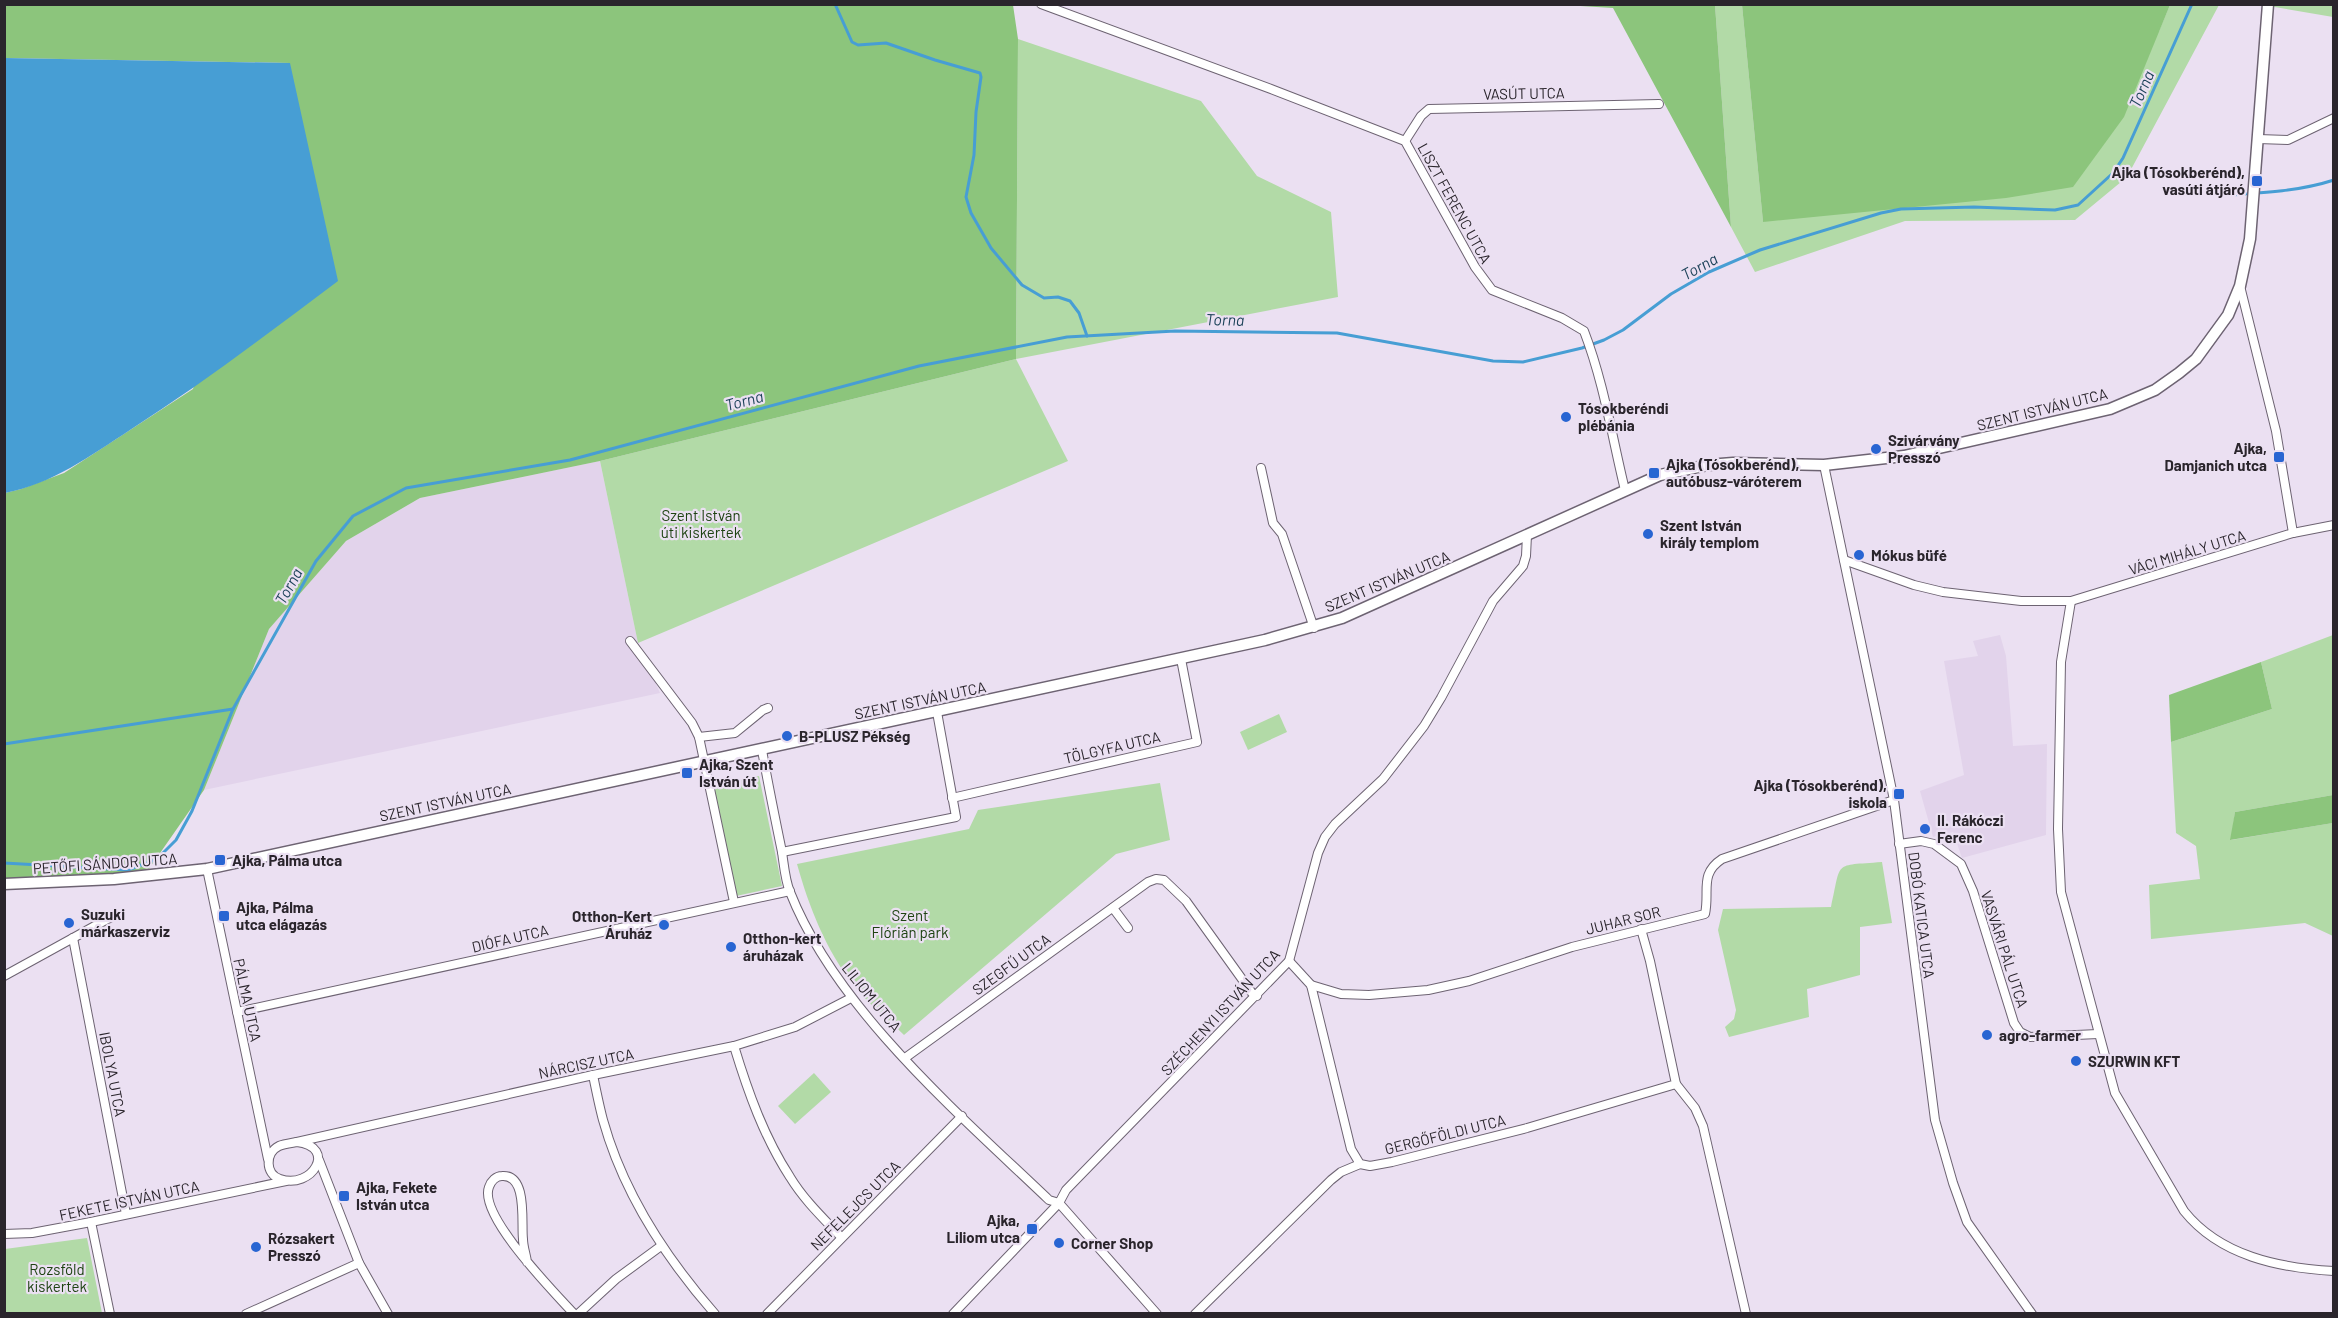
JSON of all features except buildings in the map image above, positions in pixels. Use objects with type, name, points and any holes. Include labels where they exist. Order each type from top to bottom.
[{"type":"main road","name":"SZENT ISTVÁN UTCA","points":[[207,868],[1181,659],[1314,627],[1362,609],[1660,475],[1708,465],[1733,463],[1824,465],[1894,457],[2071,419],[2110,409],[2138,398],[2171,379],[2196,359],[2228,315],[2240,286],[2250,239],[2268,4]]},
{"type":"main road","name":"PETŐFI SÁNDOR UTCA","points":[[4,884],[114,879],[207,868]]},
{"type":"street","name":"LISZT FERENC UTCA","points":[[1041,4],[1271,88],[1405,141],[1475,267],[1492,290],[1562,318],[1584,331],[1606,399],[1617,461],[1625,490]]},
{"type":"street","name":"VASÚT UTCA","points":[[1405,141],[1421,116],[1429,109],[1659,104]]},
{"type":"street","points":[[2259,139],[2288,140],[2334,118]]},
{"type":"street","points":[[2240,286],[2276,432],[2286,481],[2292,533]]},
{"type":"street","name":"DOBÓ KATICA UTCA","points":[[1824,465],[1894,800],[1938,1131],[1967,1221],[2032,1314]]},
{"type":"street","points":[[1261,468],[1273,523],[1282,534],[1314,627]]},
{"type":"street","name":"VÁCI MIHÁLY UTCA","points":[[1844,560],[1914,585],[1943,592],[2020,601],[2071,601],[2292,533],[2334,525]]},
{"type":"street","name":"SZÉCHENYI ISTVÁN UTCA","points":[[952,1314],[1059,1203],[1066,1190],[1289,961],[1318,853],[1325,837],[1335,824],[1383,779],[1424,726],[1493,601],[1522,566],[1526,556],[1527,535]]},
{"type":"street","points":[[2071,601],[2061,662],[2058,829],[2061,892],[2115,1093],[2184,1211],[2193,1222],[2224,1244],[2257,1259],[2284,1266],[2334,1271]]},
{"type":"street","points":[[630,641],[692,723],[699,737],[734,902]]},
{"type":"street","name":"TÖLGYFA UTCA","points":[[952,798],[1197,742],[1181,659]]},
{"type":"street","points":[[699,737],[735,733],[762,710],[768,708]]},
{"type":"street","points":[[782,852],[956,817],[937,712]]},
{"type":"street","name":"LILIOM UTCA","points":[[762,750],[790,891],[818,947],[851,998],[962,1116],[1049,1200],[1059,1203],[1158,1314]]},
{"type":"street","name":"JUHAR SOR","points":[[1311,985],[1341,994],[1428,990],[1469,981],[1572,947],[1705,914],[1708,873],[1713,865],[1722,858],[1894,800]]},
{"type":"street","name":"VASVÁRI PÁL UTCA","points":[[1899,844],[1922,841],[1934,844],[1961,864],[1973,891],[2014,1023],[2020,1032],[2030,1037],[2098,1034]]},
{"type":"street","name":"PÁLMA UTCA","points":[[207,868],[272,1174]]},
{"type":"street","name":"SZEGFŰ UTCA","points":[[905,1058],[1148,882],[1156,879],[1164,880],[1186,901],[1252,993],[1257,996]]},
{"type":"street","name":"DIÓFA UTCA","points":[[237,1012],[790,891]]},
{"type":"street","points":[[1113,908],[1128,928]]},
{"type":"street","points":[[4,976],[113,916]]},
{"type":"street","points":[[1641,929],[1676,1084],[1695,1108],[1703,1126],[1746,1314]]},
{"type":"street","name":"IBOLYA UTCA","points":[[73,938],[126,1214]]},
{"type":"street","points":[[1195,1314],[1331,1180],[1341,1172],[1360,1164],[1351,1149],[1311,985],[1289,961]]},
{"type":"street","name":"NÁRCISZ UTCA","points":[[297,1142],[593,1075],[734,1046],[795,1027],[851,998]]},
{"type":"street","points":[[734,1046],[757,1116],[772,1148],[791,1179],[841,1238]]},
{"type":"street","points":[[593,1075],[603,1120],[617,1160],[638,1206],[662,1246],[715,1314]]},
{"type":"street","name":"GERGŐFÖLDI UTCA","points":[[1360,1164],[1370,1166],[1426,1154],[1527,1128],[1676,1084]]},
{"type":"street","name":"NEFELEJCS UTCA","points":[[767,1314],[962,1116]]},
{"type":"street","points":[[264,1137],[279,1146]]},
{"type":"street","points":[[312,1146],[320,1137]]},
{"type":"street","points":[[268,1159],[279,1146],[297,1142],[312,1146],[359,1263],[388,1314]]},
{"type":"street","points":[[259,1187],[272,1174],[286,1181],[302,1179],[314,1172],[319,1160]]},
{"type":"street","points":[[314,1172],[325,1179]]},
{"type":"street","points":[[527,1262],[523,1243],[522,1196],[518,1184],[510,1177],[494,1178],[489,1185],[487,1196],[504,1233],[527,1262],[576,1314],[616,1279],[662,1246]]},
{"type":"street","name":"FEKETE ISTVÁN UTCA","points":[[4,1234],[32,1233],[91,1222],[286,1181]]},
{"type":"street","points":[[91,1222],[110,1314]]},
{"type":"street","points":[[246,1314],[359,1263]]},
{"type":"shaded area","points":[[600,461],[638,643],[660,693],[204,790],[269,629],[346,541],[420,498]]},
{"type":"shaded area","points":[[2000,635],[2006,656],[2013,746],[2047,744],[2046,835],[1962,858],[1953,832],[1933,837],[1920,791],[1964,775],[1944,661],[1978,656],[1973,641]]},
{"type":"green space","points":[[1742,4],[2170,5],[2124,117],[2073,187],[2006,198],[1763,222]]},
{"type":"green space","points":[[5,5],[1013,5],[1018,39],[1016,359],[600,461],[420,498],[346,541],[269,629],[204,790],[144,876],[5,882],[5,493],[64,473],[193,389],[290,63],[5,58]]},
{"type":"green space","points":[[1564,5],[1715,5],[1731,227],[1613,8]]},
{"type":"green space","points":[[1715,5],[1742,5],[1763,222],[2159,31],[2170,5],[2219,5],[2127,177],[2075,220],[1905,221],[1755,272],[1731,227]]},
{"type":"green space","points":[[2263,5],[2333,5],[2333,17]]},
{"type":"green space","points":[[1018,39],[1201,101],[1257,176],[1331,212],[1338,297],[1016,359]]},
{"type":"green space","name":"Szent István úti kiskertek","points":[[1016,359],[1068,461],[638,643],[600,461]]},
{"type":"green space","points":[[2333,635],[2333,795],[2235,812],[2231,840],[2333,823],[2333,936],[2305,923],[2151,939],[2149,885],[2200,879],[2196,846],[2176,833],[2171,742],[2272,709],[2261,662]]},
{"type":"green space","points":[[2261,662],[2272,709],[2171,742],[2169,695]]},
{"type":"green space","points":[[1279,714],[1287,732],[1248,750],[1240,732]]},
{"type":"green space","points":[[759,776],[782,886],[736,896],[713,786]]},
{"type":"green space","name":"Szent Flórián park","points":[[1160,783],[1170,840],[1116,854],[904,1035],[860,993],[835,958],[813,912],[797,864],[969,829],[978,810]]},
{"type":"green space","points":[[2333,795],[2333,823],[2230,840],[2235,812]]},
{"type":"green space","points":[[1882,862],[1892,923],[1860,927],[1860,975],[1807,989],[1809,1017],[1729,1037],[1725,1027],[1734,1019],[1736,1010],[1718,930],[1723,909],[1831,907],[1842,868],[1854,864]]},
{"type":"green space","points":[[814,1073],[831,1092],[795,1124],[778,1106]]},
{"type":"green space","name":"Rozsföld kiskertek","points":[[87,1238],[102,1313],[5,1313],[5,1249]]},
{"type":"water","points":[[5,58],[290,63],[338,281],[210,376],[100,450],[55,476],[5,493]]},
{"type":"waterway","points":[[835,4],[852,42],[858,45],[886,43],[980,73],[974,155],[966,197],[971,213],[991,248],[1022,285],[1044,298],[1058,297],[1070,301],[1079,313],[1087,336]]},
{"type":"waterway","name":"Torna","points":[[4,863],[128,870],[157,859],[176,840],[192,811],[233,709],[316,561],[353,516],[406,488],[570,460],[919,366],[1067,337],[1175,331],[1337,333],[1493,361],[1523,362],[1582,348],[1623,330],[1671,294],[1709,272],[1760,250],[1881,213],[1901,209],[1974,207],[2055,210],[2078,205],[2113,173],[2123,158],[2192,4]]},
{"type":"waterway","points":[[2229,195],[2295,189],[2334,180]]},
{"type":"waterway","name":"Torna","points":[[4,744],[233,709]]},
{"type":"place","name":"Ajka (Tósokberénd), vasúti átjáró","points":[[2257,181]]},
{"type":"place","name":"Tósokberéndi plébánia","points":[[1566,417]]},
{"type":"place","name":"Szivárvány Presszó","points":[[1876,449]]},
{"type":"place","name":"Ajka, Damjanich utca","points":[[2279,457]]},
{"type":"place","name":"Ajka (Tósokberénd), autóbusz-váróterem","points":[[1654,473]]},
{"type":"place","name":"Szent István király templom","points":[[1648,534]]},
{"type":"place","name":"Mókus büfé","points":[[1859,555]]},
{"type":"place","name":"B-PLUSZ Pékség","points":[[787,736]]},
{"type":"place","name":"Ajka, Szent István út","points":[[687,773]]},
{"type":"place","name":"Ajka (Tósokberénd), iskola","points":[[1899,794]]},
{"type":"place","name":"II. Rákóczi Ferenc","points":[[1925,829]]},
{"type":"place","name":"Ajka, Pálma utca","points":[[220,860]]},
{"type":"place","name":"Ajka, Pálma utca elágazás","points":[[224,916]]},
{"type":"place","name":"Suzuki márkaszerviz","points":[[69,923]]},
{"type":"place","name":"Otthon-Kert Áruház","points":[[664,925]]},
{"type":"place","name":"Otthon-kert áruházak","points":[[731,947]]},
{"type":"place","name":"agro-farmer","points":[[1987,1035]]},
{"type":"place","name":"SZURWIN KFT","points":[[2076,1061]]},
{"type":"place","name":"Ajka, Fekete István utca","points":[[344,1196]]},
{"type":"place","name":"Ajka, Liliom utca","points":[[1032,1229]]},
{"type":"place","name":"Corner Shop","points":[[1059,1243]]},
{"type":"place","name":"Rózsakert Presszó","points":[[256,1247]]}]
